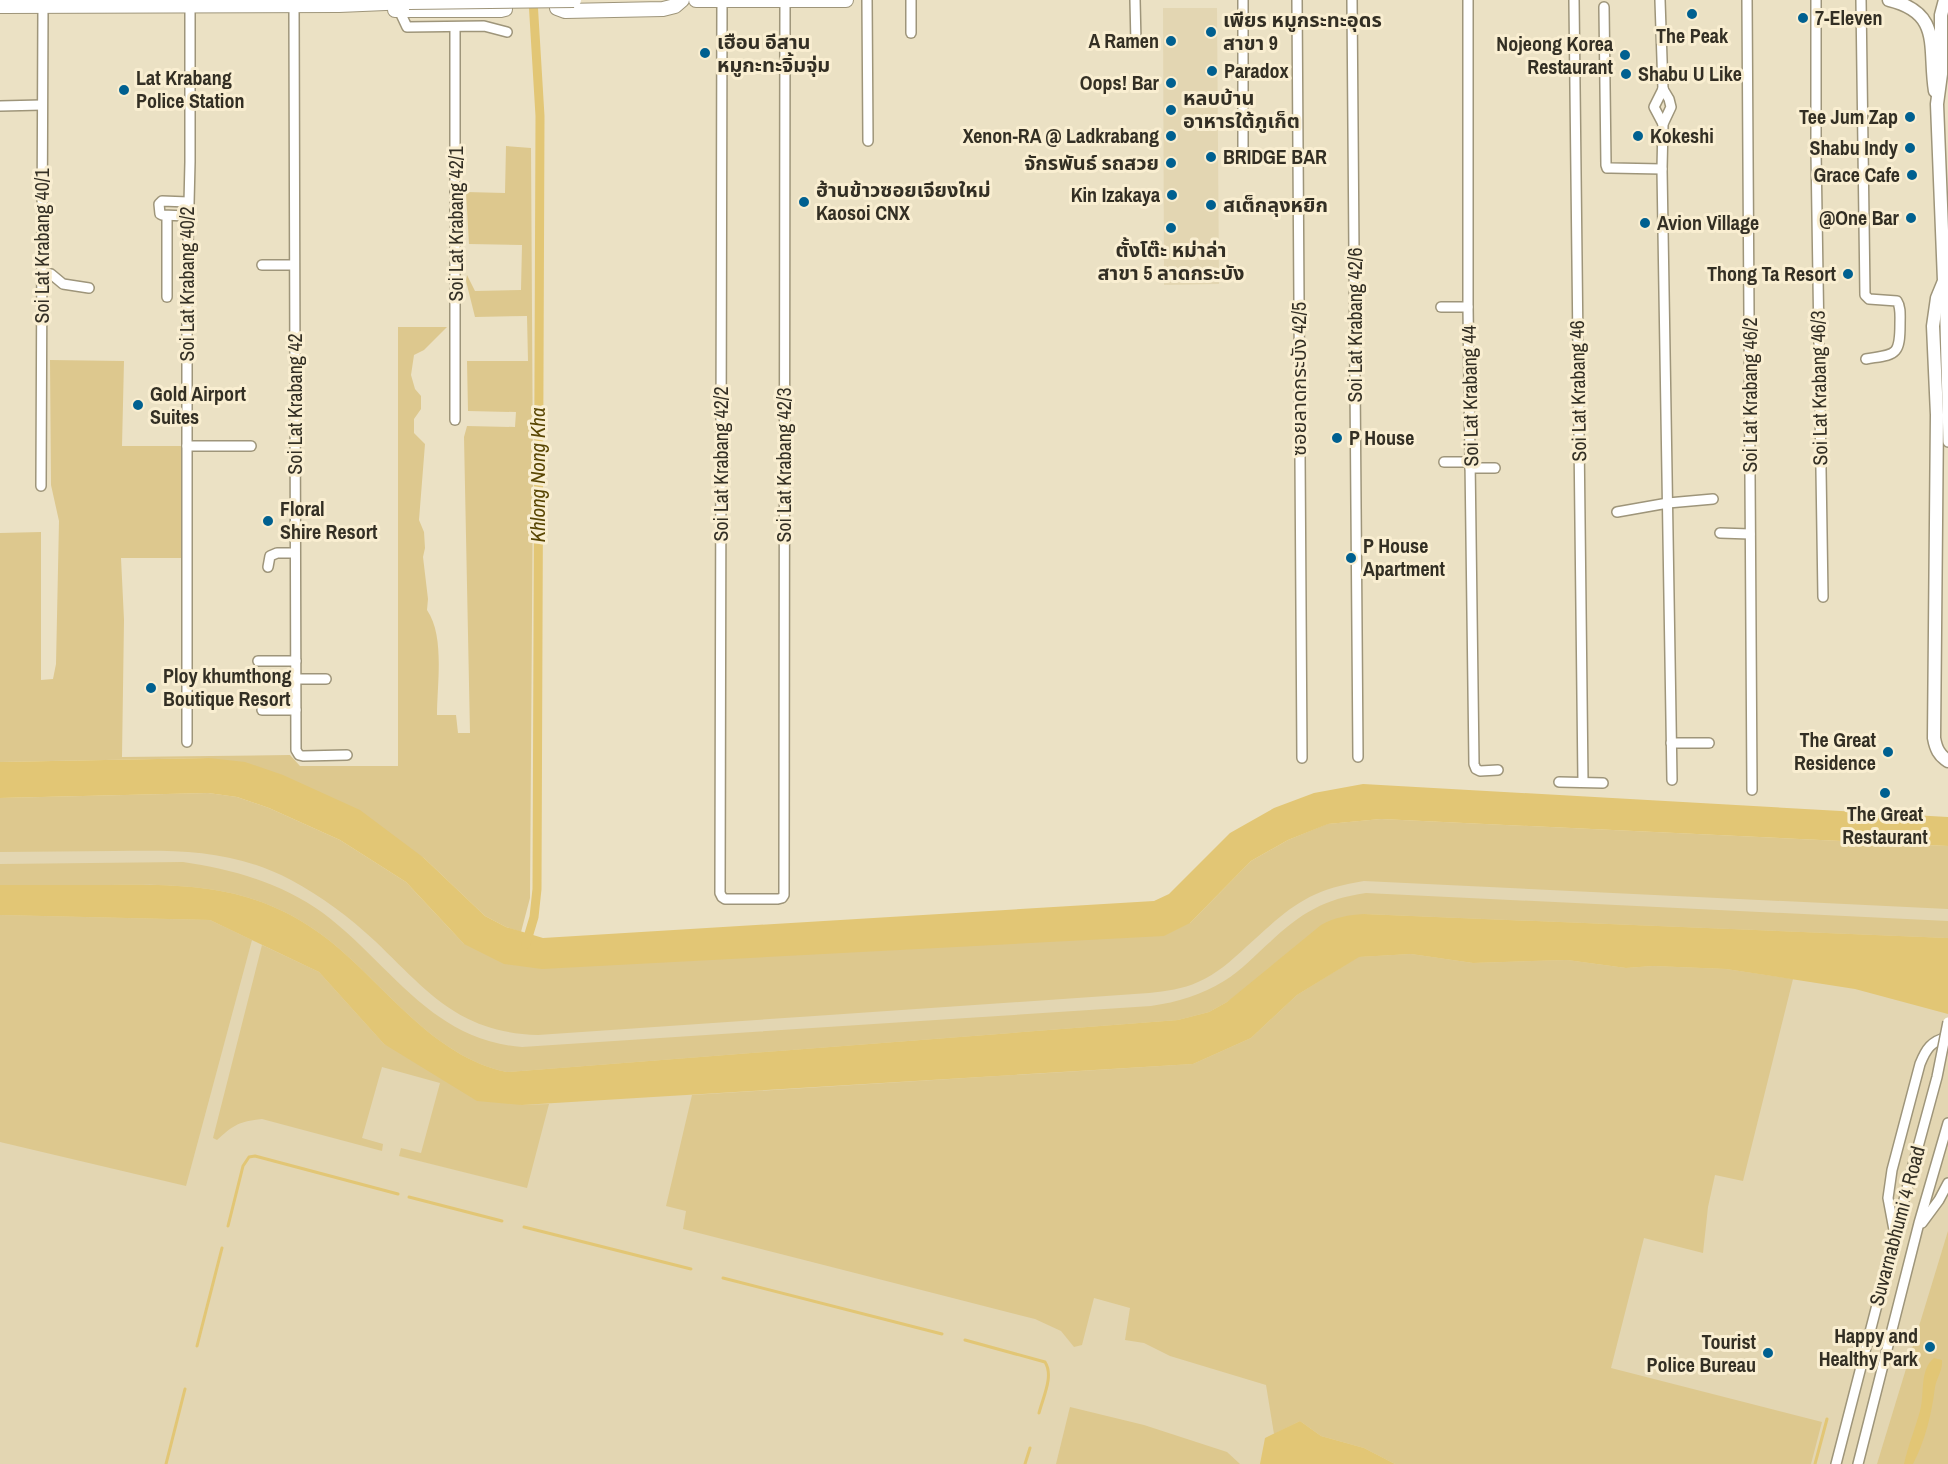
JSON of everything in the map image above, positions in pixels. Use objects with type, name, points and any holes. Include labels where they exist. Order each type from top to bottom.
[{"type":"main road","points":[[0,6],[136,3],[404,6],[501,10],[505,9],[505,0]]},
{"type":"main road","points":[[556,0],[557,8],[565,11],[663,9],[675,6],[682,0]]},
{"type":"main road","points":[[404,6],[574,0]]},
{"type":"main road","points":[[696,0],[846,0]]},
{"type":"street","name":"Soi Lat Krabang 42/2","points":[[722,0],[720,893],[725,898],[751,898]]},
{"type":"street","points":[[867,0],[868,141]]},
{"type":"street","points":[[911,0],[911,33]]},
{"type":"street","points":[[1135,0],[1136,43]]},
{"type":"street","points":[[1243,0],[1243,158]]},
{"type":"street","name":"ซอยลาดกระบัง 42/5","points":[[1297,0],[1302,758]]},
{"type":"street","name":"Soi Lat Krabang 42/6","points":[[1353,0],[1358,757]]},
{"type":"street","name":"Soi Lat Krabang 44","points":[[1468,0],[1468,307],[1474,764],[1480,771],[1498,770]]},
{"type":"street","name":"Soi Lat Krabang 46","points":[[1574,0],[1583,783]]},
{"type":"street","points":[[1660,0],[1662,90],[1654,107],[1663,124]]},
{"type":"street","name":"Soi Lat Krabang 46/2","points":[[1748,0],[1752,790]]},
{"type":"street","name":"Soi Lat Krabang 46/3","points":[[1816,0],[1823,597]]},
{"type":"street","points":[[1861,0],[1865,295],[1869,299],[1897,301],[1900,306],[1898,350],[1888,356],[1866,359]]},
{"type":"street","points":[[1889,0],[1908,5],[1917,11],[1929,30],[1945,207],[1944,280],[1948,442]]},
{"type":"street","points":[[1937,104],[1941,74],[1941,15],[1945,0]]},
{"type":"street","name":"Soi Lat Krabang 42/3","points":[[751,898],[778,899],[784,895],[785,1]]},
{"type":"street","name":"Soi Lat Krabang 40/2","points":[[187,742],[187,216],[190,162],[190,5]]},
{"type":"street","name":"Soi Lat Krabang 42","points":[[294,5],[296,750],[299,755],[347,755]]},
{"type":"street","name":"Soi Lat Krabang 40/1","points":[[41,486],[43,6]]},
{"type":"street","points":[[404,6],[407,27],[484,26],[507,32]]},
{"type":"street","points":[[1604,7],[1607,168],[1662,169]]},
{"type":"street","name":"Soi Lat Krabang 42/1","points":[[455,27],[456,420]]},
{"type":"street","points":[[1662,90],[1669,99],[1671,107],[1663,124],[1662,169],[1672,780]]},
{"type":"street","points":[[0,105],[42,105]]},
{"type":"street","points":[[187,216],[160,214],[160,202],[188,202]]},
{"type":"street","points":[[167,216],[167,297]]},
{"type":"street","points":[[262,265],[294,265]]},
{"type":"street","points":[[42,274],[51,274],[63,284],[89,288]]},
{"type":"street","points":[[1944,280],[1937,298],[1934,326],[1937,415],[1934,738],[1936,748],[1948,761]]},
{"type":"street","points":[[1441,307],[1468,307]]},
{"type":"street","points":[[187,446],[251,446]]},
{"type":"street","points":[[1444,462],[1495,468]]},
{"type":"street","points":[[1617,512],[1668,503],[1713,500]]},
{"type":"street","points":[[1720,533],[1750,534]]},
{"type":"street","points":[[268,567],[270,556],[277,553],[296,553]]},
{"type":"street","points":[[258,661],[296,661]]},
{"type":"street","points":[[296,680],[327,679]]},
{"type":"street","points":[[262,710],[296,710]]},
{"type":"street","points":[[1671,742],[1709,743]]},
{"type":"street","points":[[1559,783],[1603,783]]},
{"type":"street","name":"Suvarnabhumi 4 Road","points":[[1836,1464],[1948,1023]]},
{"type":"street","points":[[1895,1235],[1888,1198],[1892,1170],[1920,1064],[1932,1043],[1948,1037]]},
{"type":"street","name":"Suvarnabhumi 4 Road","points":[[1858,1464],[1918,1229],[1948,1123]]},
{"type":"street","points":[[1918,1229],[1948,1183]]},
{"type":"shaded area","points":[[1163,8],[1217,8],[1219,284],[1164,285]]},
{"type":"shaded area","points":[[506,146],[531,148],[533,475],[530,898],[521,932],[485,916],[424,858],[209,758],[0,762],[0,533],[41,532],[41,680],[53,679],[56,664],[59,521],[51,485],[50,360],[124,361],[122,446],[184,446],[185,558],[121,558],[124,620],[122,757],[290,755],[300,766],[398,766],[398,327],[447,327],[424,350],[414,355],[411,375],[415,389],[421,396],[421,409],[414,419],[414,433],[425,444],[419,520],[424,532],[423,557],[428,599],[427,610],[433,621],[438,646],[437,715],[456,715],[458,733],[470,733],[464,437],[467,426],[515,427],[516,412],[468,411],[467,361],[528,361],[527,316],[475,317],[466,281],[467,275],[475,291],[521,290],[522,245],[469,244],[466,192],[505,193]]},
{"type":"shaded area","points":[[209,758],[245,762],[283,775],[360,810],[424,858],[485,916],[506,927],[543,938],[1154,901],[1169,894],[1230,833],[1274,808],[1314,793],[1363,784],[1948,817],[1948,846],[1381,819],[1328,824],[1288,840],[1251,861],[1190,923],[1164,936],[542,969],[504,964],[464,944],[406,882],[340,840],[269,808],[237,797],[208,793],[0,798],[0,762]]},
{"type":"shaded area","points":[[208,793],[237,797],[269,808],[340,840],[406,882],[464,944],[1190,923],[1251,861],[1288,840],[1327,824],[1381,819],[1948,846],[1948,909],[1364,881],[1327,890],[1299,903],[1218,971],[1198,982],[1174,989],[1149,993],[538,1035],[510,1032],[465,1018],[429,992],[375,941],[334,908],[291,880],[248,862],[182,852],[0,852],[0,798]]},
{"type":"shaded area","points":[[178,815],[424,935],[1161,956],[1268,880],[1948,871],[1948,1464],[0,1464],[0,817]]},
{"type":"shaded area","points":[[183,862],[238,873],[291,893],[323,913],[347,933],[436,1015],[462,1030],[490,1041],[522,1047],[1151,1006],[1180,1000],[1215,986],[1242,968],[1303,915],[1325,903],[1366,893],[1948,921],[1948,938],[1364,914],[1227,1002],[1209,1012],[1178,1020],[507,1072],[480,1064],[456,1052],[412,1018],[330,941],[278,909],[252,899],[225,892],[170,886],[0,885],[0,864]]},
{"type":"shaded area","points":[[0,885],[170,886],[225,892],[252,899],[278,909],[304,923],[330,941],[412,1018],[456,1052],[480,1064],[507,1072],[1178,1020],[1209,1012],[1227,1002],[1321,925],[1342,917],[1364,914],[1948,938],[1948,1014],[1855,989],[1726,969],[1653,966],[1626,968],[1567,960],[1473,963],[1411,954],[1359,957],[1297,995],[1251,1038],[1193,1064],[522,1105],[477,1101],[384,1044],[319,972],[210,920],[0,915]]},
{"type":"shaded area","points":[[0,915],[210,920],[252,940],[186,1186],[0,1142]]},
{"type":"shaded area","points":[[262,945],[319,972],[384,1044],[522,1105],[549,1104],[527,1188],[399,1156],[401,1148],[421,1153],[440,1083],[382,1067],[362,1138],[383,1144],[382,1151],[262,1119],[242,1123],[232,1127],[217,1140],[213,1138]]},
{"type":"shaded area","points":[[1411,954],[1473,963],[1567,960],[1626,968],[1653,966],[1726,969],[1793,979],[1743,1181],[1715,1175],[1708,1207],[1703,1253],[1644,1238],[1611,1368],[1822,1422],[1811,1464],[1395,1464],[1364,1448],[1321,1436],[1300,1421],[1274,1434],[1266,1385],[1170,1356],[1144,1343],[1125,1340],[1130,1308],[1094,1298],[1082,1345],[1074,1347],[1061,1331],[1035,1319],[683,1229],[686,1211],[666,1206],[692,1095],[1193,1064],[1251,1038],[1297,995],[1358,957]]},
{"type":"shaded area","name":"Happy and Healthy Park","points":[[1948,1231],[1948,1464],[1877,1464]]},
{"type":"shaded area","points":[[1934,1358],[1942,1360],[1942,1364],[1927,1427],[1913,1464],[1904,1464],[1920,1411],[1924,1376],[1929,1363]]},
{"type":"shaded area","points":[[1070,1407],[1144,1425],[1227,1452],[1240,1464],[1056,1464]]},
{"type":"shaded area","points":[[1300,1421],[1321,1436],[1364,1448],[1395,1464],[1260,1464],[1265,1438]]},
{"type":"waterway","name":"Khlong Nong Kha","points":[[526,944],[534,917],[537,889],[540,116],[533,0]]},
{"type":"waterway","points":[[228,1226],[243,1166],[249,1157],[255,1156],[398,1194]]},
{"type":"waterway","points":[[409,1197],[502,1221]]},
{"type":"waterway","points":[[524,1227],[691,1269]]},
{"type":"waterway","points":[[197,1346],[222,1248]]},
{"type":"waterway","points":[[723,1278],[942,1334]]},
{"type":"waterway","points":[[965,1340],[1045,1362],[1048,1380],[1039,1413]]},
{"type":"waterway","points":[[166,1464],[185,1389]]},
{"type":"waterway","points":[[1815,1464],[1827,1419]]},
{"type":"waterway","points":[[1025,1464],[1030,1448]]},
{"type":"place","name":"The Peak","points":[[1692,14]]},
{"type":"place","name":"7-Eleven","points":[[1803,18]]},
{"type":"place","name":"เพียร หมูกระทะอุดร สาขา 9","points":[[1211,32]]},
{"type":"place","name":"A Ramen","points":[[1171,41]]},
{"type":"place","name":"เฮือน อีสาน หมูกะทะจิ้มจุ่ม","points":[[705,53]]},
{"type":"place","name":"Nojeong Korea Restaurant","points":[[1625,55]]},
{"type":"place","name":"Paradox","points":[[1212,71]]},
{"type":"place","name":"Shabu U Like","points":[[1626,74]]},
{"type":"place","name":"Oops! Bar","points":[[1171,83]]},
{"type":"place","name":"Lat Krabang Police Station","points":[[124,90]]},
{"type":"place","name":"หลบบ้าน อาหารใต้ภูเก็ต","points":[[1171,110]]},
{"type":"place","name":"Tee Jum Zap","points":[[1910,117]]},
{"type":"place","name":"Xenon-RA @ Ladkrabang","points":[[1171,136]]},
{"type":"place","name":"Kokeshi","points":[[1638,136]]},
{"type":"place","name":"Shabu Indy","points":[[1910,148]]},
{"type":"place","name":"BRIDGE BAR","points":[[1211,157]]},
{"type":"place","name":"จักรพันธ์ รถสวย","points":[[1171,163]]},
{"type":"place","name":"Grace Cafe","points":[[1912,175]]},
{"type":"place","name":"Kin Izakaya","points":[[1172,195]]},
{"type":"place","name":"ฮ้านข้าวซอยเจียงใหม่ Kaosoi CNX","points":[[804,202]]},
{"type":"place","name":"สเต็กลุงหยิก","points":[[1211,205]]},
{"type":"place","name":"@One Bar","points":[[1911,218]]},
{"type":"place","name":"Avion Village","points":[[1645,223]]},
{"type":"place","name":"ตั้งโต๊ะ หม่าล่า สาขา 5 ลาดกระบัง","points":[[1171,228]]},
{"type":"place","name":"Thong Ta Resort","points":[[1848,274]]},
{"type":"place","name":"Gold Airport Suites","points":[[138,405]]},
{"type":"place","name":"P House","points":[[1337,438]]},
{"type":"place","name":"Floral Shire Resort","points":[[268,521]]},
{"type":"place","name":"P House Apartment","points":[[1351,558]]},
{"type":"place","name":"Ploy khumthong Boutique Resort","points":[[151,688]]},
{"type":"place","name":"The Great Residence","points":[[1888,752]]},
{"type":"place","name":"The Great Restaurant","points":[[1885,793]]},
{"type":"place","name":"Happy and Healthy Park","points":[[1930,1347]]},
{"type":"place","name":"Tourist Police Bureau","points":[[1768,1353]]}]
